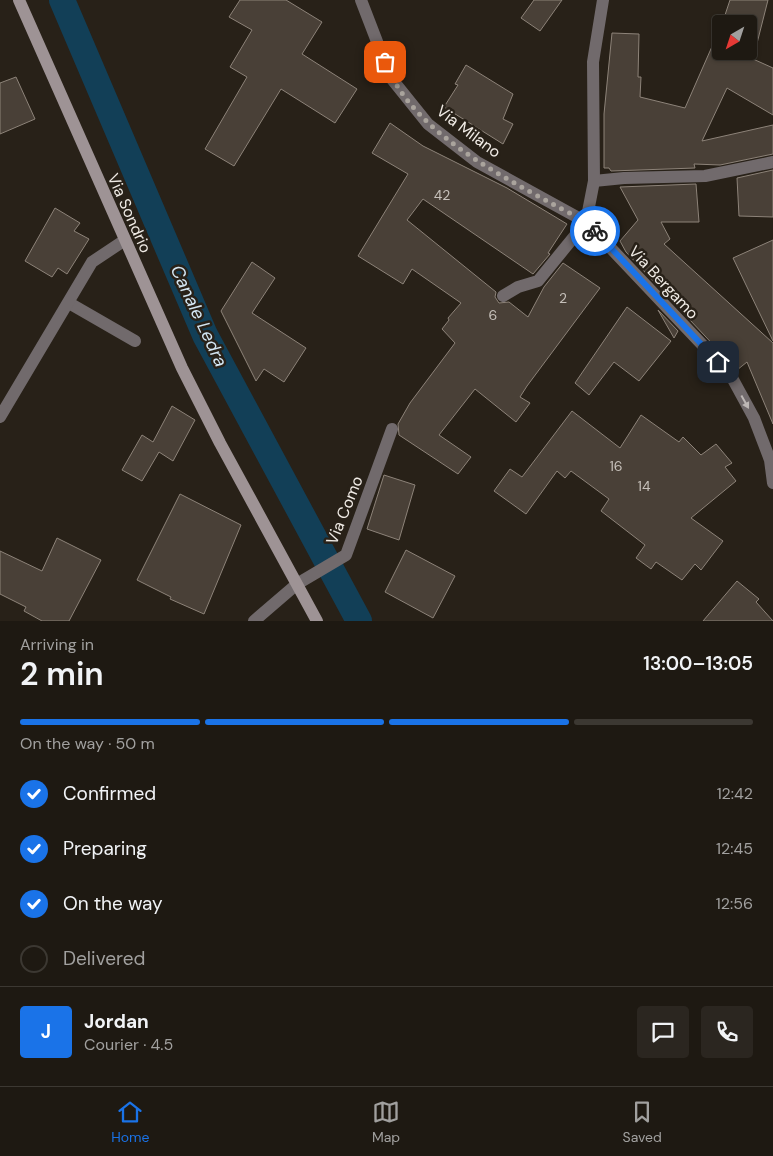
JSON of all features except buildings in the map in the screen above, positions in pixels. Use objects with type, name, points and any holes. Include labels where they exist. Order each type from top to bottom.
[{"type":"street","name":"Via Sondrio","points":[[18,0],[182,368],[220,443],[317,621]]},
{"type":"street","name":"Via Milano","points":[[361,0],[391,78],[428,124],[477,162],[586,222]]},
{"type":"street","points":[[503,296],[518,287],[538,281],[586,222],[594,181],[592,62],[603,0]]},
{"type":"street","points":[[594,181],[624,178],[705,176],[773,162]]},
{"type":"street","name":"Via Bergamo","points":[[586,222],[730,374],[754,418],[770,460],[773,483]]},
{"type":"street","points":[[0,417],[92,262],[125,240]]},
{"type":"street","points":[[68,302],[135,341]]},
{"type":"street","name":"Via Como","points":[[254,621],[297,584],[346,555],[392,429]]},
{"type":"waterway","name":"Canale Ledra","points":[[62,0],[205,335],[359,621]]},
{"type":"way so far","points":[[385,62],[391,78],[428,124],[477,162],[586,222],[595,231]]},
{"type":"route","points":[[595,231],[668,311],[718,362]]}]
